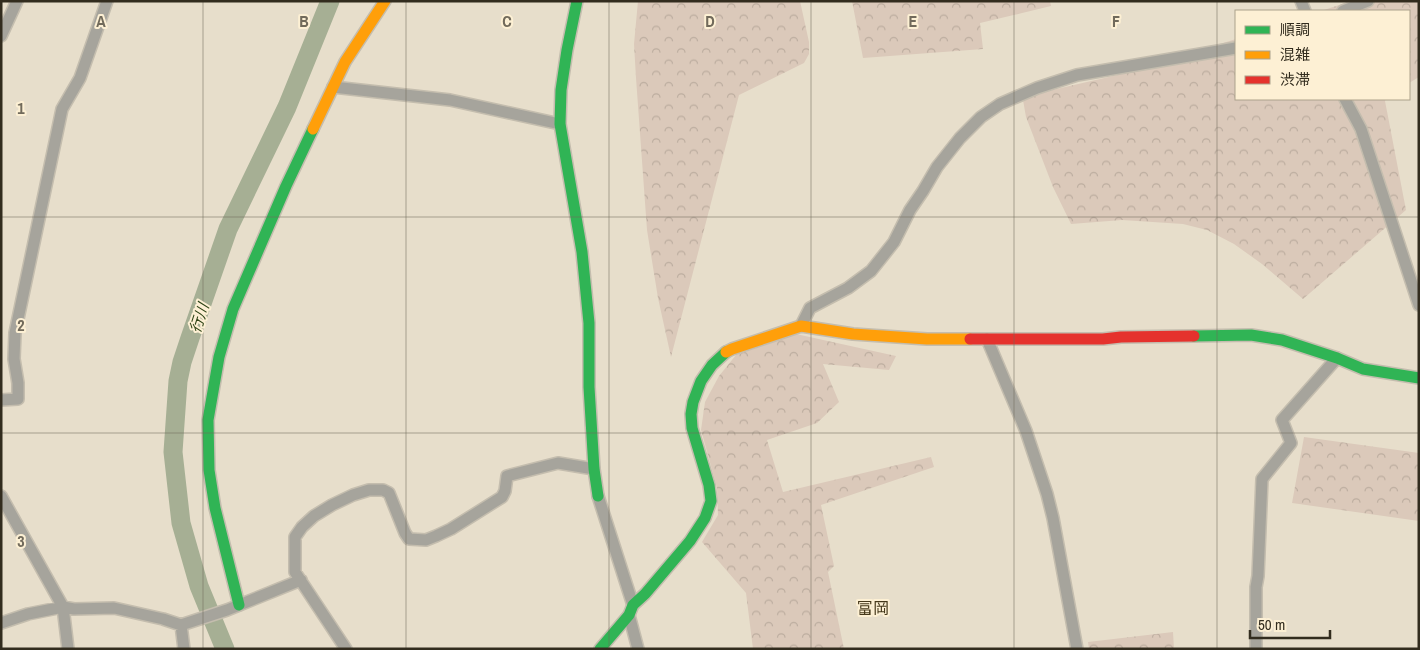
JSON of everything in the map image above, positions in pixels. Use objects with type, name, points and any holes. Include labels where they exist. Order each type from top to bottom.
[{"type":"street","points":[[2,34],[17,1]]},
{"type":"street","points":[[1,400],[18,399],[18,383],[14,359],[15,333],[62,109],[80,78],[107,1]]},
{"type":"street","points":[[239,605],[215,508],[209,470],[208,420],[219,357],[237,300],[286,186],[345,62],[385,1]]},
{"type":"street","points":[[577,1],[561,90],[560,124],[582,252],[589,322],[589,387],[594,469],[598,496],[631,610],[638,649]]},
{"type":"street","points":[[1346,10],[1368,1]]},
{"type":"street","points":[[801,326],[810,308],[848,288],[871,271],[894,242],[910,210],[923,192],[937,166],[960,138],[981,117],[1000,104],[1037,88],[1077,75],[1235,48]]},
{"type":"street","points":[[333,87],[450,100],[560,124]]},
{"type":"street","points":[[1346,100],[1361,129],[1419,305]]},
{"type":"street","points":[[600,649],[690,541],[700,527],[708,510],[711,501],[710,485],[692,428],[691,414],[693,402],[701,381],[712,365],[722,355],[732,349],[801,326],[853,334],[927,339],[1103,339],[1121,337],[1251,335],[1282,340],[1338,358],[1363,369],[1419,378]]},
{"type":"street","points":[[987,339],[1026,432],[1047,494],[1077,649]]},
{"type":"street","points":[[1256,649],[1256,587],[1262,479],[1291,443],[1282,420],[1338,358]]},
{"type":"street","points":[[346,649],[295,572],[295,537],[302,527],[314,516],[353,495],[369,490],[383,490],[389,493],[409,539],[426,540],[451,529],[502,497],[507,476],[558,463],[594,469]]},
{"type":"street","points":[[1,496],[63,607],[68,649]]},
{"type":"street","points":[[1,623],[28,614],[63,607],[74,609],[114,608],[184,624],[227,610],[301,580]]},
{"type":"street","points":[[184,624],[184,649]]},
{"type":"green space","points":[[638,1],[800,1],[809,42],[809,54],[804,63],[739,95],[671,357],[658,298],[647,230],[634,44]]},
{"type":"green space","points":[[852,1],[1050,1],[1051,6],[980,23],[983,49],[863,58]]},
{"type":"green space","points":[[1351,1],[1419,1],[1419,77],[1410,82],[1410,10],[1324,10]]},
{"type":"green space","points":[[1235,39],[1235,100],[1386,100],[1406,210],[1303,299],[1262,264],[1234,244],[1207,230],[1183,224],[1122,220],[1071,224],[1053,187],[1026,117],[1023,100],[1026,96],[1126,73]]},
{"type":"green space","points":[[796,334],[896,356],[889,370],[823,364],[839,402],[817,423],[767,440],[783,492],[931,457],[934,467],[821,505],[834,566],[828,572],[844,649],[753,649],[746,593],[702,542],[718,515],[717,488],[701,430],[705,402],[719,376],[736,355]]},
{"type":"green space","points":[[1304,437],[1419,453],[1419,521],[1292,503]]},
{"type":"green space","points":[[1173,632],[1174,649],[1089,649],[1088,642]]},
{"type":"waterway","name":"行川","points":[[225,649],[199,586],[181,523],[173,452],[178,381],[182,362],[228,229],[287,107],[330,1]]},
{"type":"traffic: fast","points":[[577,1],[561,90],[560,124],[582,252],[589,323],[589,387],[594,469],[598,496]]},
{"type":"traffic: fast","points":[[239,605],[215,508],[209,470],[208,420],[219,357],[233,309],[286,186],[313,129]]},
{"type":"traffic: fast","points":[[1194,336],[1251,335],[1282,340],[1337,358],[1363,369],[1419,378]]},
{"type":"traffic: fast","points":[[600,649],[629,615],[633,605],[645,594],[690,541],[705,518],[711,501],[709,485],[692,428],[691,414],[693,402],[701,381],[712,365],[726,352]]},
{"type":"traffic: slow","points":[[313,129],[345,62],[385,1]]},
{"type":"traffic: slow","points":[[726,352],[801,326],[853,334],[927,339],[970,339]]},
{"type":"traffic: jam","points":[[970,339],[1103,339],[1194,336]]},
{"type":"district","name":"富岡","points":[[873,608]]}]
